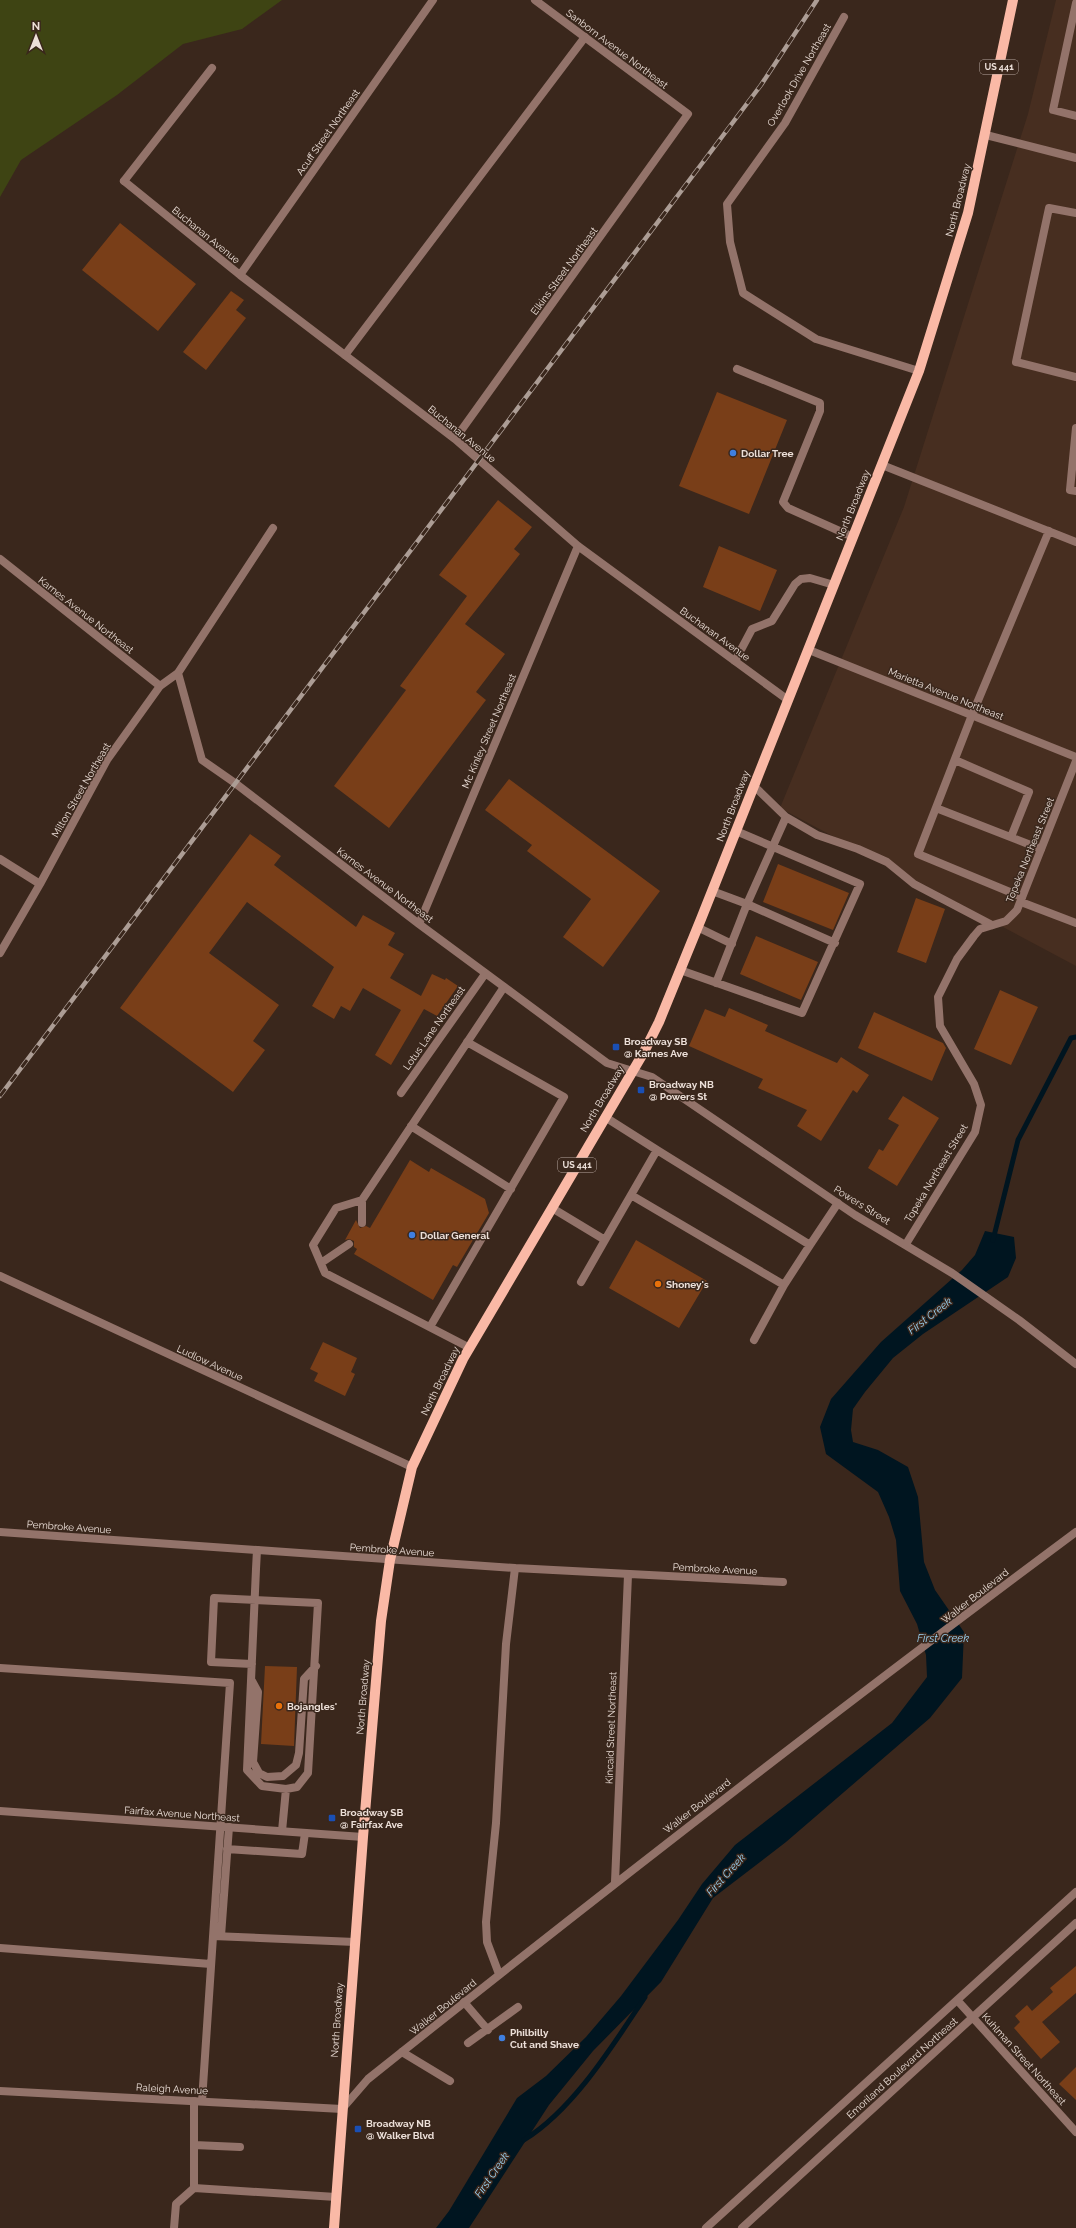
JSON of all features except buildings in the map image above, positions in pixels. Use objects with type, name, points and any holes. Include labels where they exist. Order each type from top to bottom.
[{"type":"main road","name":"North Broadway","points":[[334,2228],[363,1837],[381,1620],[390,1560],[412,1467],[470,1348],[605,1117],[633,1072],[659,1022],[919,371],[968,213],[986,135],[1013,0]]},
{"type":"street","name":"Acuff Street Northeast","points":[[240,275],[433,0]]},
{"type":"street","name":"Sanborn Avenue Northeast","points":[[535,0],[688,114]]},
{"type":"street","points":[[1076,3],[1053,110],[1076,116]]},
{"type":"street","name":"Overlook Drive Northeast","points":[[844,17],[785,124],[727,204],[730,242],[744,294],[816,339],[919,371]]},
{"type":"street","points":[[346,356],[585,37]]},
{"type":"street","name":"Buchanan Avenue","points":[[212,68],[124,181],[240,275],[455,439],[578,546],[788,700]]},
{"type":"street","name":"Elkins Street Northeast","points":[[455,439],[688,114]]},
{"type":"street","points":[[986,135],[1076,158]]},
{"type":"street","points":[[1076,213],[1049,208],[1016,362],[1076,377]]},
{"type":"street","points":[[737,370],[820,403],[820,411],[783,502],[788,508],[853,537]]},
{"type":"street","points":[[1076,428],[1070,490],[1076,491]]},
{"type":"street","points":[[882,465],[1076,542]]},
{"type":"street","name":"Milton Street Northeast","points":[[0,953],[40,884],[107,760],[160,686],[178,673],[273,528]]},
{"type":"street","points":[[1049,531],[972,715],[918,854],[1076,923]]},
{"type":"street","name":"Mc Kinley Street Northeast","points":[[418,924],[578,546]]},
{"type":"street","name":"Karnes Avenue Northeast","points":[[0,560],[160,686]]},
{"type":"street","points":[[735,661],[752,629],[772,621],[789,591],[801,579],[810,578],[834,585]]},
{"type":"street","name":"Marietta Avenue Northeast","points":[[808,650],[1076,757]]},
{"type":"street","name":"Karnes Avenue Northeast","points":[[178,673],[202,760],[242,788],[484,974],[608,1063],[633,1072]]},
{"type":"street","points":[[955,760],[1029,792],[1011,837]]},
{"type":"street","name":"Topeka Northeast Street","points":[[906,1244],[975,1132],[981,1105],[974,1084],[940,1026],[938,997],[957,959],[980,929],[1006,921],[1017,910],[1076,761]]},
{"type":"street","points":[[754,786],[786,817],[817,836],[858,849],[887,862],[914,884],[992,925]]},
{"type":"street","points":[[936,808],[1041,849]]},
{"type":"street","points":[[716,983],[772,846],[786,817]]},
{"type":"street","points":[[680,970],[802,1013],[860,884],[736,831]]},
{"type":"street","points":[[0,859],[40,884]]},
{"type":"street","points":[[712,891],[748,904],[834,943]]},
{"type":"street","points":[[697,928],[732,944]]},
{"type":"street","name":"Lotus Lane Northeast","points":[[401,1093],[484,974]]},
{"type":"street","points":[[362,1223],[362,1200],[504,987]]},
{"type":"street","points":[[430,1327],[564,1097],[467,1042]]},
{"type":"street","name":"Powers Street","points":[[633,1072],[652,1077],[838,1203],[952,1273],[1076,1364]]},
{"type":"street","points":[[605,1117],[810,1245]]},
{"type":"street","points":[[411,1126],[511,1189]]},
{"type":"street","points":[[580,1282],[657,1150]]},
{"type":"street","points":[[631,1195],[784,1285]]},
{"type":"street","points":[[362,1200],[336,1208],[313,1245],[325,1273],[470,1348]]},
{"type":"street","points":[[754,1340],[784,1285],[838,1203]]},
{"type":"street","points":[[552,1208],[605,1240]]},
{"type":"street","points":[[321,1263],[349,1244]]},
{"type":"street","name":"Ludlow Avenue","points":[[0,1276],[412,1467]]},
{"type":"street","name":"Pembroke Avenue","points":[[0,1532],[515,1568],[783,1582]]},
{"type":"street","name":"Walker Boulevard","points":[[342,2109],[368,2079],[615,1882],[791,1746],[1076,1532]]},
{"type":"street","points":[[252,1664],[211,1662],[214,1598],[254,1599],[318,1603],[316,1666],[308,1773],[297,1787],[286,1789],[262,1786],[247,1770],[252,1680],[254,1599],[257,1550]]},
{"type":"street","points":[[499,1974],[487,1942],[486,1922],[496,1823],[506,1644],[515,1568]]},
{"type":"street","name":"Kincaid Street Northeast","points":[[615,1882],[628,1575]]},
{"type":"street","points":[[252,1680],[258,1692],[253,1762],[259,1773],[267,1777],[282,1776],[296,1765],[299,1753],[304,1679],[316,1666]]},
{"type":"street","points":[[0,1668],[230,1682],[220,1827],[217,1936]]},
{"type":"street","points":[[282,1831],[286,1789]]},
{"type":"street","name":"Fairfax Avenue Northeast","points":[[0,1811],[363,1837]]},
{"type":"street","points":[[194,2188],[194,2145],[211,1964],[217,1936],[229,1828]]},
{"type":"street","points":[[227,1849],[302,1854],[305,1833]]},
{"type":"street","points":[[706,2228],[1076,1892]]},
{"type":"street","name":"Emoriland Boulevard Northeast","points":[[742,2228],[1076,1923]]},
{"type":"street","points":[[217,1936],[355,1942]]},
{"type":"street","points":[[0,1948],[211,1964]]},
{"type":"street","name":"Kuhlman Street Northeast","points":[[957,2000],[1076,2132]]},
{"type":"street","points":[[464,2002],[488,2030]]},
{"type":"street","points":[[468,2044],[518,2007]]},
{"type":"street","points":[[402,2052],[450,2081]]},
{"type":"street","name":"Raleigh Avenue","points":[[0,2091],[342,2109]]},
{"type":"street","points":[[194,2145],[240,2147]]},
{"type":"street","points":[[174,2228],[176,2204],[194,2188],[336,2197]]},
{"type":"shaded area","points":[[1056,0],[1076,0],[1076,966],[780,808],[904,507],[1028,114]]},
{"type":"green space","points":[[0,0],[282,0],[242,29],[183,44],[117,95],[21,160],[0,197]]},
{"type":"water","name":"First Creek","points":[[985,1231],[1014,1237],[1016,1258],[1008,1277],[923,1334],[893,1358],[853,1409],[851,1430],[853,1442],[878,1450],[908,1467],[918,1497],[924,1562],[935,1590],[964,1632],[962,1678],[930,1718],[786,1842],[713,1898],[661,1982],[593,2051],[549,2105],[469,2228],[436,2228],[449,2211],[517,2098],[546,2076],[586,2037],[621,1996],[678,1920],[702,1884],[735,1845],[892,1723],[927,1677],[926,1655],[917,1624],[900,1591],[896,1540],[889,1517],[878,1492],[826,1454],[820,1427],[831,1399],[881,1342],[962,1270],[975,1255]]},
{"type":"waterway","name":"First Creek","points":[[993,1240],[1018,1140],[1071,1038],[1076,1037]]},
{"type":"waterway","name":"First Creek","points":[[524,2140],[542,2127],[576,2094],[606,2055],[645,1997]]},
{"type":"railway","points":[[0,1096],[761,85],[817,0]]},
{"type":"place","name":"Dollar Tree","points":[[733,453]]},
{"type":"place","name":"Broadway SB @ Karnes Ave","points":[[616,1047]]},
{"type":"place","name":"Broadway NB @ Powers St","points":[[641,1090]]},
{"type":"place","name":"Dollar General","points":[[412,1235]]},
{"type":"place","name":"Shoney's","points":[[658,1284]]},
{"type":"place","name":"Bojangles'","points":[[279,1706]]},
{"type":"place","name":"Broadway SB @ Fairfax Ave","points":[[332,1818]]},
{"type":"place","name":"Philbilly Cut and Shave","points":[[502,2038]]},
{"type":"place","name":"Broadway NB @ Walker Blvd","points":[[358,2129]]}]
